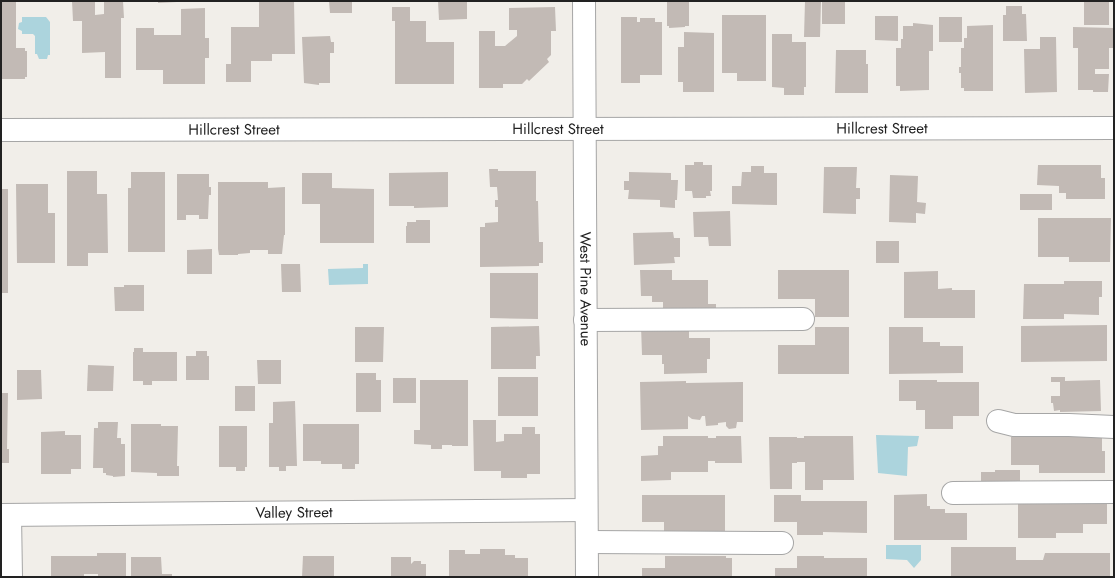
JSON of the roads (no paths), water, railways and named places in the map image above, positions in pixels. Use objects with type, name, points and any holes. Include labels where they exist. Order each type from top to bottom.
[{"type":"street","name":"West Pine Avenue","points":[[584,1],[587,577]]},
{"type":"street","name":"Hillcrest Street","points":[[1,130],[1114,128]]},
{"type":"street","points":[[585,320],[803,319]]},
{"type":"street","points":[[998,421],[1014,425],[1114,427]]},
{"type":"street","points":[[953,493],[1114,492]]},
{"type":"street","name":"Valley Street","points":[[6,515],[586,510]]},
{"type":"street","points":[[6,515],[11,577]]},
{"type":"street","points":[[587,542],[782,544]]},
{"type":"water","points":[[22,17],[46,17],[50,22],[50,55],[48,55],[47,59],[39,59],[37,54],[35,54],[35,36],[33,34],[22,34],[22,31],[18,29],[19,23],[22,22]]},
{"type":"water","points":[[363,264],[368,264],[368,284],[329,285],[328,269],[363,268]]},
{"type":"water","points":[[876,435],[919,436],[917,446],[908,447],[907,476],[878,473]]},
{"type":"water","points":[[886,545],[921,545],[921,560],[914,568],[907,560],[886,559]]}]
